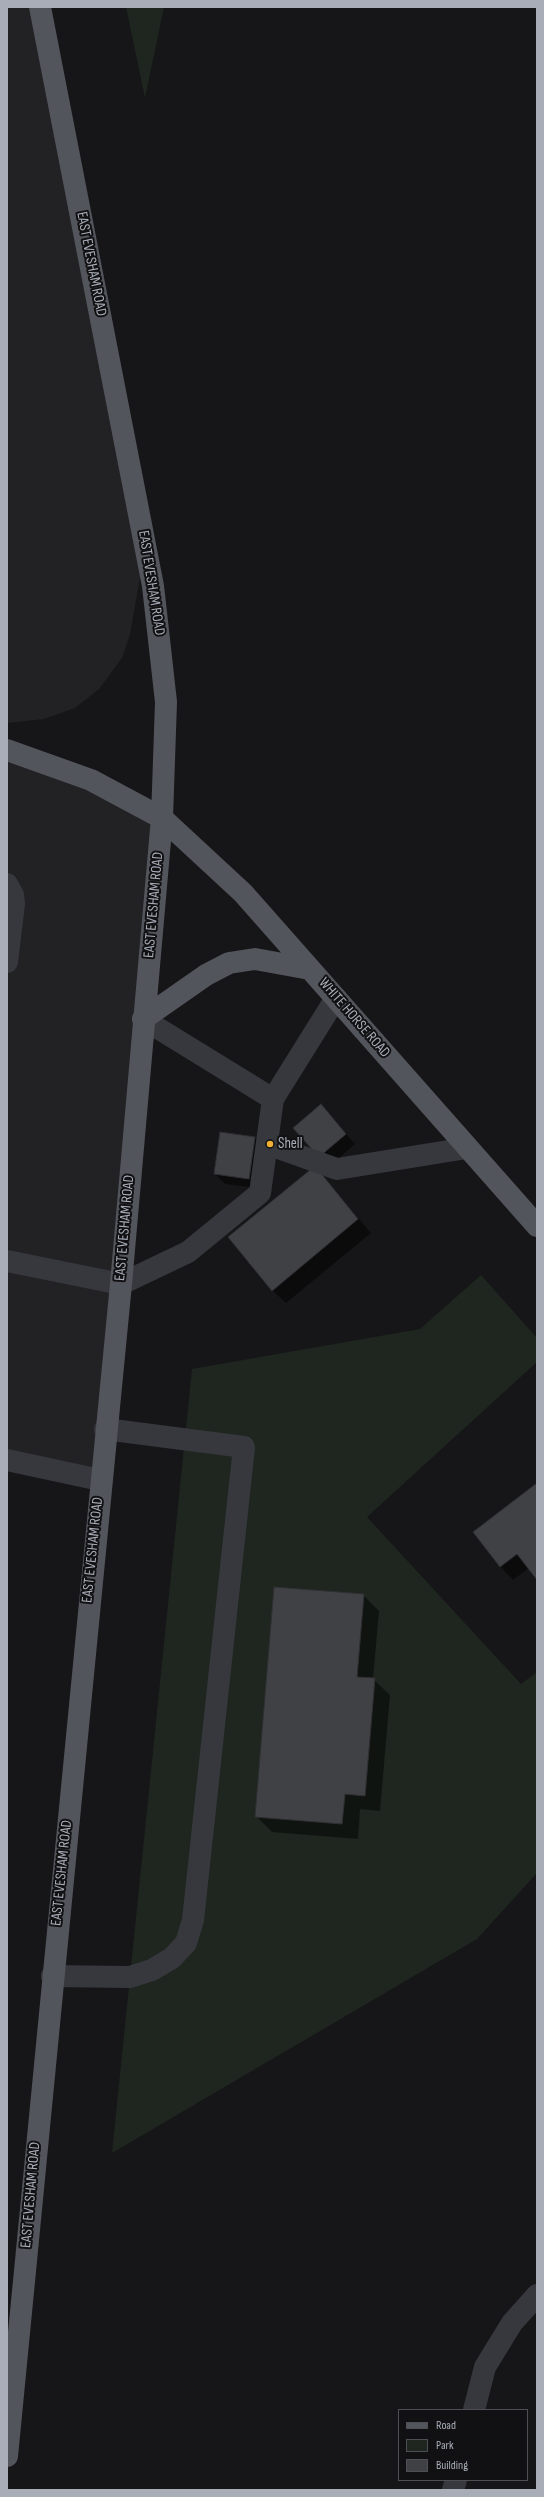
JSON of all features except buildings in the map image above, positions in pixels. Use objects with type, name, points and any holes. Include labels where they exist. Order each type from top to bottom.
[{"type":"main road","name":"EAST EVESHAM ROAD","points":[[7,2456],[100,1480],[121,1284],[143,1019],[162,818],[166,702],[153,586],[40,7]]},
{"type":"main road","name":"WHITE HORSE ROAD","points":[[7,750],[91,780],[162,818],[243,892],[537,1226]]},
{"type":"main road","points":[[143,1019],[206,975],[229,963],[255,958],[310,969]]},
{"type":"street","points":[[7,884],[13,895],[14,904],[7,962]]},
{"type":"street","points":[[8,1266],[121,1284],[188,1252],[260,1193],[273,1099],[336,998]]},
{"type":"street","points":[[143,1019],[273,1099]]},
{"type":"street","points":[[267,1144],[337,1169],[467,1148]]},
{"type":"street","points":[[52,1976],[130,1977],[152,1970],[172,1958],[186,1943],[193,1920],[244,1447],[105,1429]]},
{"type":"street","points":[[7,1460],[100,1480]]},
{"type":"street","points":[[474,2409],[485,2367],[512,2323],[537,2295]]},
{"type":"shaded area","points":[[7,7],[40,7],[146,544],[130,634],[122,658],[99,689],[75,708],[44,719],[7,723]]},
{"type":"shaded area","points":[[7,750],[162,818],[100,1480],[7,1460]]},
{"type":"green space","points":[[126,7],[164,7],[145,98]]},
{"type":"green space","points":[[481,1275],[537,1338],[537,1362],[367,1517],[521,1684],[537,1672],[537,1873],[477,1939],[112,2153],[192,1369],[420,1329]]},
{"type":"place","name":"Shell","points":[[270,1144]]}]
